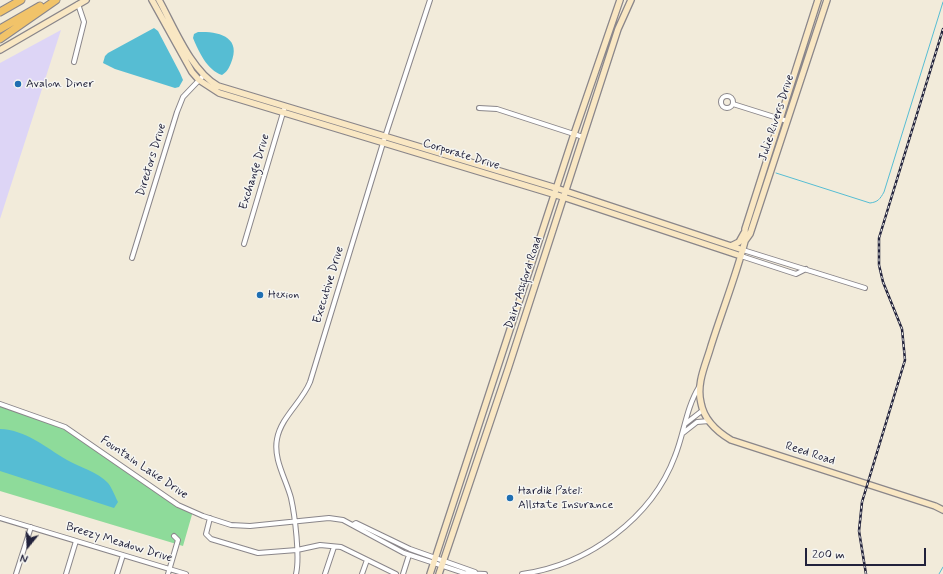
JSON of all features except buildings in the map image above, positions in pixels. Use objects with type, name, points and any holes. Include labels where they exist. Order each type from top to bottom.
[{"type":"highway","points":[[0,12],[21,0]]},
{"type":"highway","points":[[0,29],[51,0]]},
{"type":"highway","points":[[0,39],[56,0]]},
{"type":"street","points":[[0,50],[86,0]]},
{"type":"street","name":"Corporate Drive","points":[[152,0],[192,72],[198,80],[219,93],[554,194],[564,194],[652,219],[732,246],[759,262],[796,274],[806,269]]},
{"type":"street","name":"Corporate Drive","points":[[159,0],[197,68],[203,76],[218,86],[556,188],[564,194],[650,226],[742,253],[761,255],[865,288]]},
{"type":"street","name":"Executive Drive","points":[[296,574],[298,560],[294,520],[291,499],[277,455],[277,438],[284,423],[306,392],[310,382],[385,136],[430,0]]},
{"type":"street","name":"Dairy Ashford Road","points":[[430,574],[554,194],[620,0]]},
{"type":"street","name":"Dairy Ashford Road","points":[[439,574],[508,369],[618,29],[631,0]]},
{"type":"street","name":"Julie Rivers Drive","points":[[522,574],[537,572],[565,563],[619,532],[636,518],[651,501],[667,477],[683,433],[693,396],[700,387],[719,319],[742,253],[745,241],[744,233],[768,154],[818,0]]},
{"type":"street","name":"Julie Rivers Drive","points":[[745,241],[750,234],[827,0]]},
{"type":"street","points":[[74,62],[84,22],[78,4]]},
{"type":"street","points":[[610,26],[618,29]]},
{"type":"street","points":[[604,45],[612,48]]},
{"type":"street","points":[[801,52],[809,54]]},
{"type":"street","name":"Directors Drive","points":[[132,258],[177,112],[183,97],[203,76]]},
{"type":"street","points":[[733,104],[787,122]]},
{"type":"street","name":"Exchange Drive","points":[[244,244],[285,106]]},
{"type":"street","points":[[479,108],[497,109],[583,137]]},
{"type":"street","points":[[768,154],[775,157]]},
{"type":"street","points":[[514,182],[516,176]]},
{"type":"street","points":[[650,226],[652,219]]},
{"type":"street","points":[[732,246],[739,242],[744,233]]},
{"type":"street","points":[[759,262],[761,255]]},
{"type":"street","points":[[498,366],[508,369]]},
{"type":"street","name":"Reed Road","points":[[700,387],[703,410],[709,421],[720,433],[731,440],[935,506],[943,510]]},
{"type":"street","name":"Fountain Lake Drive","points":[[0,404],[65,426],[178,505],[210,518],[231,524],[250,526],[294,520],[330,518],[344,520],[354,525],[355,528],[409,555],[434,560]]},
{"type":"street","points":[[484,408],[494,411]]},
{"type":"street","points":[[684,425],[703,410]]},
{"type":"street","points":[[683,433],[697,422],[709,421]]},
{"type":"street","points":[[459,484],[468,488]]},
{"type":"street","name":"Breezy Meadow Drive","points":[[0,518],[122,555],[168,572],[186,574]]},
{"type":"street","points":[[210,518],[206,534],[211,539],[258,553],[297,550],[320,545],[341,548],[396,574]]},
{"type":"street","name":"Fountain Lake Drive","points":[[354,525],[356,523],[434,560]]},
{"type":"street","points":[[16,574],[31,527]]},
{"type":"street","points":[[168,572],[178,540],[174,536]]},
{"type":"street","points":[[384,543],[387,538]]},
{"type":"street","points":[[66,574],[76,541]]},
{"type":"street","points":[[325,574],[334,547]]},
{"type":"street","points":[[116,574],[122,555]]},
{"type":"street","points":[[403,574],[409,555]]},
{"type":"street","points":[[362,574],[367,560]]},
{"type":"street","points":[[434,560],[464,573],[475,572],[485,574]]},
{"type":"shaded area","points":[[61,30],[0,219],[0,63]]},
{"type":"green space","points":[[0,404],[65,427],[185,508],[193,511],[183,546],[0,491]]},
{"type":"water","points":[[154,28],[158,31],[183,80],[179,87],[175,88],[115,69],[103,63],[105,56],[108,53]]},
{"type":"water","points":[[198,32],[221,35],[226,37],[231,42],[234,54],[229,68],[222,75],[212,69],[201,55],[193,38],[194,34]]},
{"type":"water","points":[[0,429],[18,432],[27,436],[67,460],[104,479],[108,483],[118,502],[114,508],[0,471]]},
{"type":"waterway","points":[[776,173],[870,203],[875,202],[881,197],[884,192],[943,2]]},
{"type":"waterway","points":[[939,574],[943,567]]},
{"type":"railway","points":[[866,574],[859,531],[862,502],[905,360],[902,329],[883,282],[879,265],[879,238],[943,29]]},
{"type":"place","name":"Avalon Diner","points":[[18,84]]},
{"type":"place","name":"Hexion","points":[[260,295]]},
{"type":"place","name":"Hardik Patel: Allstate Insurance","points":[[510,498]]}]
